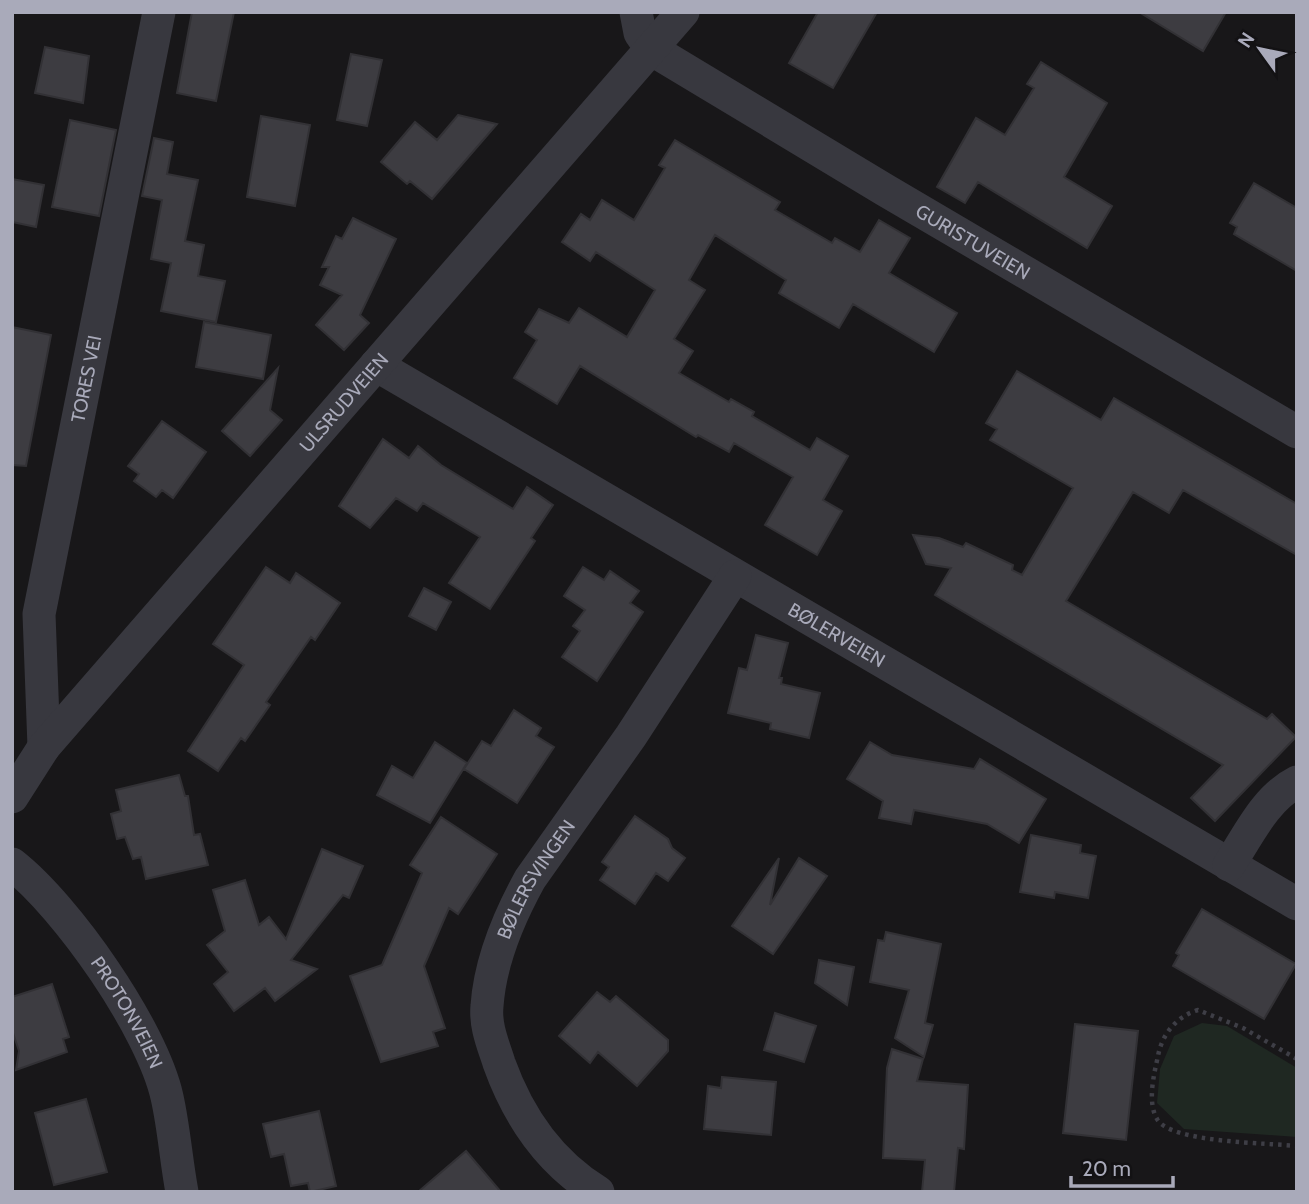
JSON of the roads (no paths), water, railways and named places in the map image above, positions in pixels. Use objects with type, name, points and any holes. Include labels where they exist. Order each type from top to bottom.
[{"type":"street","name":"TORES VEI","points":[[44,747],[39,614],[159,12]]},
{"type":"street","points":[[636,12],[640,33],[651,49]]},
{"type":"street","name":"ULSRUDVEIEN","points":[[12,797],[44,747],[684,12]]},
{"type":"street","name":"GURISTUVEIEN","points":[[651,49],[885,191],[1297,432]]},
{"type":"street","name":"BØLERVEIEN","points":[[376,365],[1297,904]]},
{"type":"street","name":"BØLERSVINGEN","points":[[598,1192],[581,1181],[549,1151],[526,1123],[510,1094],[488,1025],[487,1006],[498,951],[517,903],[530,879],[631,736],[735,576]]},
{"type":"street","points":[[1229,864],[1260,816],[1275,799],[1297,782]]},
{"type":"street","name":"PROTONVEIEN","points":[[12,864],[51,901],[85,944],[154,1056],[167,1096],[182,1192]]}]
